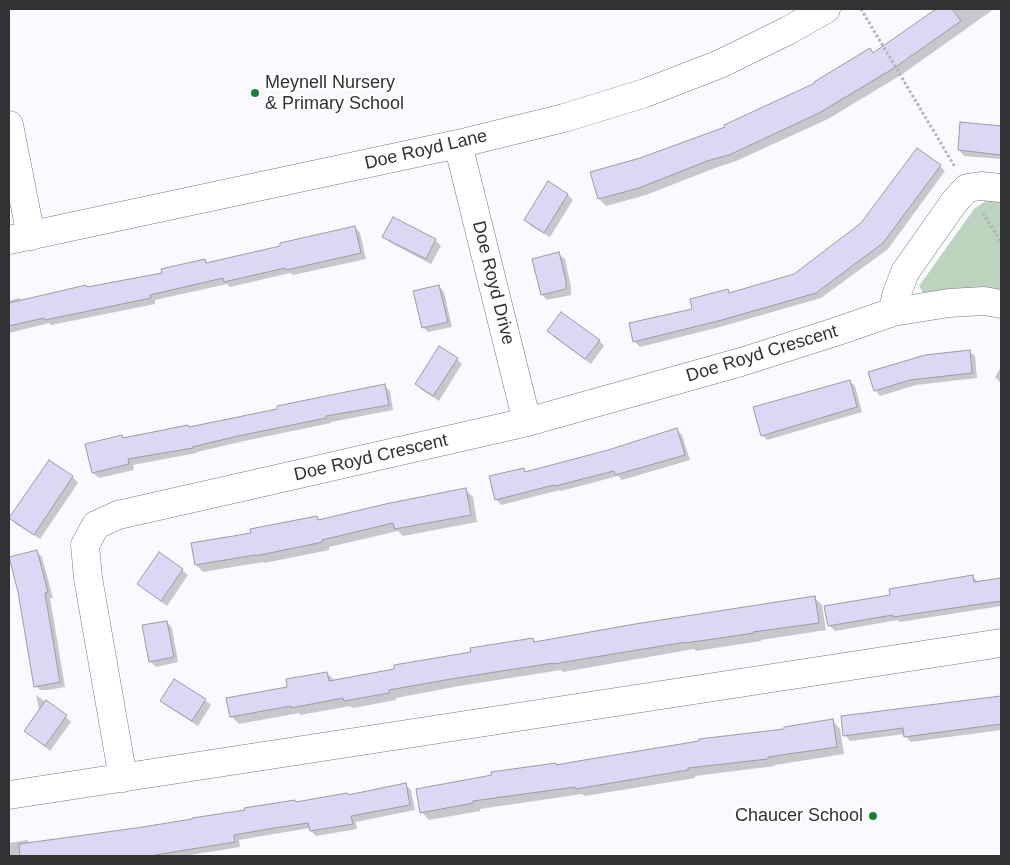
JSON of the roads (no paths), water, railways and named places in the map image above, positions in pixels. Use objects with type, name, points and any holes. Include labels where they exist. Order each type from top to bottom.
[{"type":"street","name":"Doe Royd Lane","points":[[20,238],[458,144],[564,118],[644,93],[720,64],[789,30],[826,9]]},
{"type":"street","points":[[9,125],[20,238]]},
{"type":"street","name":"Doe Royd Drive","points":[[458,144],[526,422]]},
{"type":"street","points":[[893,312],[896,296],[905,272],[955,201],[967,188],[981,186],[1001,188]]},
{"type":"street","name":"Doe Royd Crescent","points":[[123,778],[88,578],[85,545],[96,525],[118,515],[526,422],[741,362],[893,312],[949,302],[1001,304]]},
{"type":"street","points":[[9,795],[1001,643]]},
{"type":"place","name":"Meynell Nursery & Primary School","points":[[255,93]]},
{"type":"place","name":"Chaucer School","points":[[873,816]]}]
